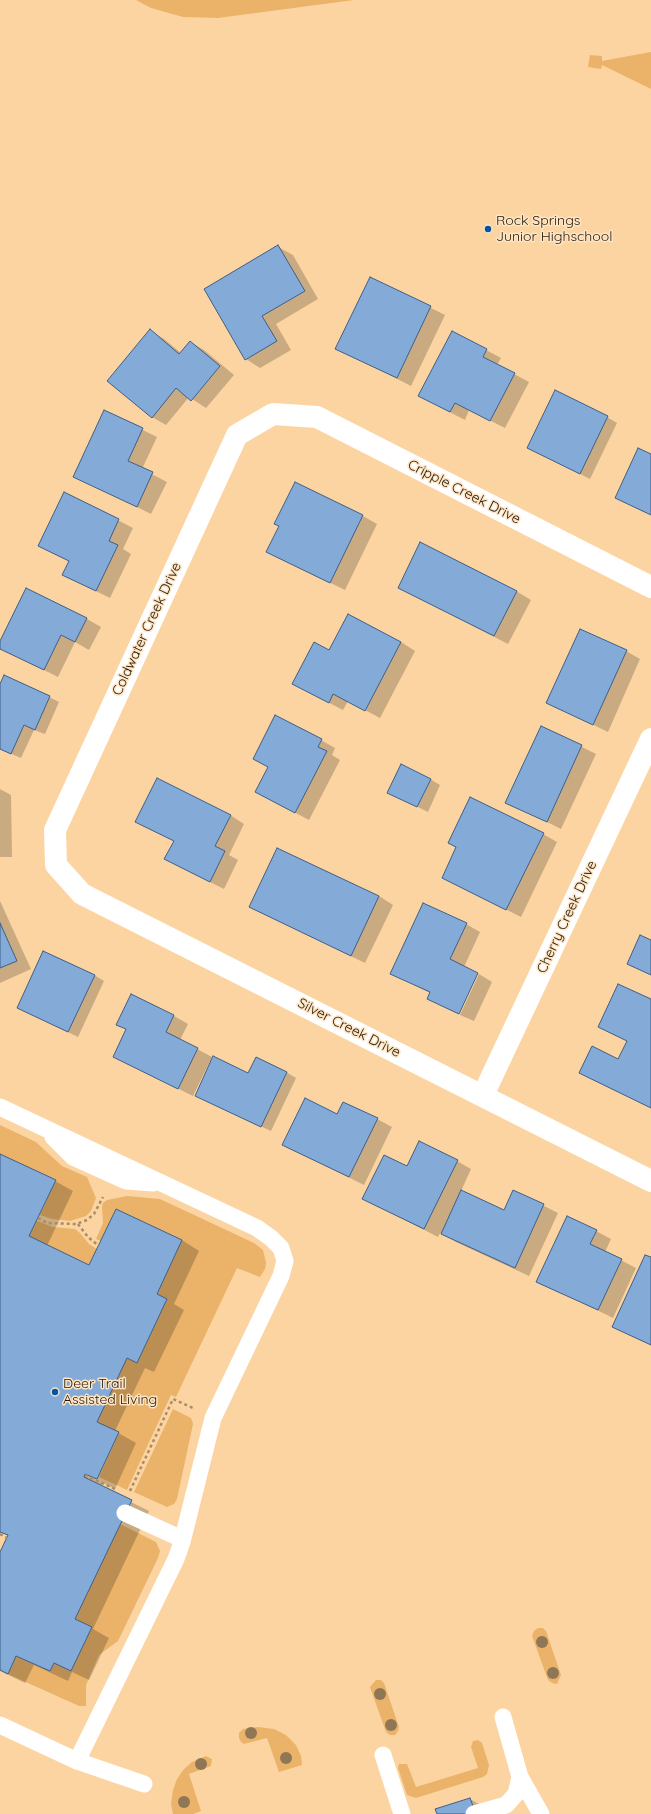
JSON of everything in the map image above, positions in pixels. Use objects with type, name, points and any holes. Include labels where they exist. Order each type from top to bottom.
[{"type":"street","name":"Cripple Creek Drive","points":[[273,414],[318,417],[651,587]]},
{"type":"street","name":"Coldwater Creek Drive","points":[[56,865],[55,830],[237,435],[273,414]]},
{"type":"street","name":"Cherry Creek Drive","points":[[483,1095],[651,739]]},
{"type":"street","name":"Silver Creek Drive","points":[[56,865],[82,894],[651,1181]]},
{"type":"lane","points":[[0,1107],[257,1228],[271,1238],[281,1248],[285,1261],[281,1276],[213,1418],[176,1559],[77,1761]]},
{"type":"lane","points":[[45,1128],[73,1157],[126,1181],[164,1184]]},
{"type":"lane","points":[[125,1513],[182,1539]]},
{"type":"lane","points":[[503,1717],[520,1777],[541,1814]]},
{"type":"lane","points":[[0,1725],[77,1761],[144,1784]]},
{"type":"lane","points":[[383,1755],[402,1814]]},
{"type":"lane","points":[[474,1814],[506,1804],[516,1794],[520,1777]]},
{"type":"path","points":[[38,1218],[47,1223],[78,1224],[87,1220],[94,1214],[113,1175]]},
{"type":"path","points":[[78,1224],[88,1237],[99,1246]]},
{"type":"path","points":[[127,1496],[173,1399],[213,1418]]},
{"type":"path","points":[[85,1475],[120,1492]]},
{"type":"path","points":[[0,1534],[6,1538]]},
{"type":"shaded area","points":[[136,0],[354,0],[218,18],[183,17],[151,8]]},
{"type":"shaded area","points":[[651,52],[651,89],[602,65],[601,69],[588,67],[590,55],[602,56],[602,61]]},
{"type":"shaded area","points":[[0,1125],[36,1142],[62,1166],[87,1177],[96,1198],[91,1211],[86,1216],[70,1221],[52,1219],[40,1215],[56,1180],[0,1154]]},
{"type":"shaded area","points":[[127,1196],[160,1199],[254,1243],[263,1250],[266,1263],[265,1269],[260,1277],[237,1268],[176,1397],[171,1395],[127,1490],[99,1477],[119,1433],[97,1422],[127,1358],[137,1363],[167,1299],[157,1294],[182,1240],[116,1209],[101,1241],[96,1239],[103,1223],[103,1203],[107,1200]]},
{"type":"shaded area","points":[[37,1221],[53,1227],[75,1229],[80,1233],[89,1244],[97,1249],[89,1265],[29,1236]]},
{"type":"shaded area","points":[[173,1409],[191,1418],[193,1424],[177,1499],[174,1504],[167,1507],[134,1492]]},
{"type":"shaded area","points":[[120,1524],[156,1542],[160,1551],[118,1641],[99,1655],[86,1685],[86,1706],[79,1706],[8,1674],[16,1656],[50,1671],[54,1663],[71,1671],[92,1627],[75,1619]]},
{"type":"shaded area","points":[[538,1628],[543,1628],[546,1631],[561,1675],[557,1684],[548,1680],[532,1636],[534,1631]]},
{"type":"shaded area","points":[[376,1680],[381,1680],[384,1683],[399,1727],[395,1735],[390,1735],[386,1732],[370,1687]]},
{"type":"shaded area","points":[[258,1727],[274,1729],[286,1735],[296,1745],[301,1756],[302,1765],[279,1772],[267,1738],[244,1744],[241,1742],[239,1733],[243,1729]]},
{"type":"shaded area","points":[[478,1740],[482,1743],[489,1765],[487,1774],[483,1777],[416,1798],[407,1795],[398,1768],[399,1764],[407,1764],[416,1787],[478,1768],[471,1747],[473,1741]]},
{"type":"shaded area","points":[[206,1756],[212,1759],[211,1766],[189,1774],[201,1811],[193,1814],[173,1814],[171,1804],[173,1790],[177,1779],[184,1769],[192,1762]]},
{"type":"building","points":[[278,245],[305,291],[262,316],[277,341],[245,360],[204,289]]},
{"type":"building","points":[[370,277],[431,306],[397,378],[335,349]]},
{"type":"building","points":[[150,329],[179,354],[190,341],[220,366],[191,401],[176,388],[152,418],[107,381]]},
{"type":"building","points":[[452,331],[487,349],[483,357],[515,373],[490,421],[455,403],[450,412],[418,396]]},
{"type":"building","points":[[555,390],[608,416],[580,474],[527,448]]},
{"type":"building","points":[[104,410],[143,428],[128,461],[153,472],[137,507],[73,477]]},
{"type":"building","points":[[638,448],[651,454],[651,515],[615,498]]},
{"type":"building","points":[[295,482],[363,515],[330,583],[266,552],[279,526],[274,524]]},
{"type":"building","points":[[64,492],[119,519],[109,541],[118,545],[96,591],[62,575],[69,561],[38,546]]},
{"type":"building","points":[[420,542],[517,591],[494,636],[398,588]]},
{"type":"building","points":[[26,588],[87,618],[75,642],[61,635],[44,670],[0,649],[0,641]]},
{"type":"building","points":[[348,614],[401,642],[365,711],[333,694],[329,703],[292,684],[314,642],[329,650]]},
{"type":"building","points":[[580,629],[627,650],[593,725],[546,703]]},
{"type":"building","points":[[4,675],[50,696],[35,730],[24,725],[11,754],[0,749],[0,684]]},
{"type":"building","points":[[275,715],[322,739],[318,747],[327,751],[295,813],[255,792],[268,767],[253,759]]},
{"type":"building","points":[[541,726],[582,745],[547,822],[505,803]]},
{"type":"building","points":[[401,764],[431,779],[417,807],[387,793]]},
{"type":"building","points":[[157,778],[231,815],[215,846],[225,851],[210,882],[164,859],[174,841],[135,822]]},
{"type":"building","points":[[470,797],[544,833],[506,910],[442,878],[456,847],[448,843]]},
{"type":"building","points":[[277,848],[379,896],[351,956],[249,907]]},
{"type":"building","points":[[423,903],[467,923],[450,959],[478,973],[459,1014],[427,999],[430,992],[390,974]]},
{"type":"building","points":[[0,923],[17,961],[0,968]]},
{"type":"building","points":[[640,935],[651,940],[651,975],[627,964]]},
{"type":"building","points":[[43,951],[95,975],[68,1032],[17,1008]]},
{"type":"building","points":[[618,984],[651,999],[651,1108],[579,1073],[592,1046],[618,1059],[627,1041],[598,1027]]},
{"type":"building","points":[[131,994],[174,1015],[166,1032],[198,1048],[178,1089],[113,1057],[126,1029],[116,1025]]},
{"type":"building","points":[[213,1056],[248,1073],[256,1057],[287,1072],[261,1127],[195,1096]]},
{"type":"building","points":[[305,1098],[337,1114],[343,1102],[378,1118],[349,1177],[282,1145]]},
{"type":"building","points":[[419,1141],[458,1160],[424,1229],[362,1199],[384,1155],[407,1166]]},
{"type":"building","name":"Deer Trail Assisted Living","points":[[0,1154],[56,1180],[29,1236],[89,1265],[116,1209],[182,1240],[157,1294],[167,1299],[137,1363],[127,1358],[97,1422],[119,1432],[97,1479],[85,1474],[84,1477],[132,1500],[75,1619],[92,1627],[71,1671],[54,1663],[50,1671],[16,1656],[8,1674],[0,1670],[0,1552],[8,1535],[0,1532]]},
{"type":"building","points":[[461,1190],[504,1210],[513,1190],[544,1204],[515,1268],[441,1234]]},
{"type":"building","points":[[567,1216],[597,1230],[590,1244],[622,1259],[598,1310],[536,1282]]},
{"type":"building","points":[[645,1255],[651,1257],[651,1345],[612,1327]]},
{"type":"building","points":[[470,1798],[476,1814],[437,1814],[435,1809]]},
{"type":"place","name":"Rock Springs Junior Highschool","points":[[488,229]]},
{"type":"place","name":"Deer Trail Assisted Living","points":[[55,1392]]}]
